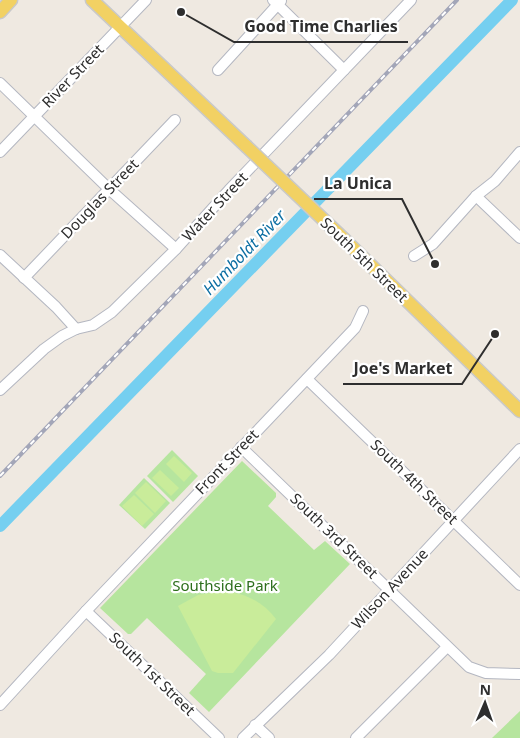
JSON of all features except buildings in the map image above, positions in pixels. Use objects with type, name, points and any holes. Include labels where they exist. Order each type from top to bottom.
[{"type":"main road","points":[[0,12],[11,0]]},
{"type":"main road","name":"South 5th Street","points":[[92,0],[348,243],[520,411]]},
{"type":"street","name":"River Street","points":[[0,152],[146,0]]},
{"type":"street","name":"Water Street","points":[[0,390],[44,349],[76,329],[93,325],[104,319],[176,249],[411,0]]},
{"type":"street","points":[[218,70],[277,2],[344,70]]},
{"type":"street","points":[[0,82],[109,189],[176,249]]},
{"type":"street","name":"Douglas Street","points":[[24,278],[175,120]]},
{"type":"street","points":[[414,256],[433,244],[476,196],[495,181],[520,152]]},
{"type":"street","points":[[476,196],[520,238]]},
{"type":"street","points":[[0,256],[56,307],[76,329]]},
{"type":"street","name":"Front Street","points":[[0,705],[86,610],[355,328],[364,311]]},
{"type":"street","name":"South 4th Street","points":[[307,379],[520,585]]},
{"type":"street","name":"South 3rd Street","points":[[241,447],[447,647],[469,666],[478,671],[496,674],[520,674]]},
{"type":"street","name":"Wilson Avenue","points":[[243,738],[329,655],[489,481],[520,450]]},
{"type":"street","name":"South 1st Street","points":[[86,610],[218,738]]},
{"type":"street","points":[[356,738],[447,647]]},
{"type":"street","points":[[255,725],[269,738]]},
{"type":"green space","points":[[172,450],[198,476],[173,502],[147,476]]},
{"type":"green space","points":[[174,456],[192,473],[184,482],[166,464]]},
{"type":"green space","name":"Southside Park","points":[[242,461],[276,493],[276,497],[268,506],[314,550],[325,541],[350,564],[209,712],[189,693],[206,674],[147,618],[131,634],[128,634],[100,608]]},
{"type":"green space","points":[[160,470],[179,488],[171,496],[152,478]]},
{"type":"green space","points":[[144,478],[170,503],[145,529],[119,505]]},
{"type":"green space","points":[[146,482],[166,501],[155,513],[135,493]]},
{"type":"green space","points":[[134,495],[154,514],[142,526],[122,506]]},
{"type":"green space","points":[[222,591],[252,599],[265,607],[276,619],[233,673],[212,671],[178,606],[198,595]]},
{"type":"green space","points":[[520,711],[520,738],[492,738]]},
{"type":"waterway","name":"Humboldt River","points":[[0,526],[512,0]]},
{"type":"railway","points":[[0,476],[457,0]]},
{"type":"place","name":"Good Time Charlies","points":[[181,12]]},
{"type":"place","name":"La Unica","points":[[435,264]]},
{"type":"place","name":"Joe's Market","points":[[495,334]]}]
